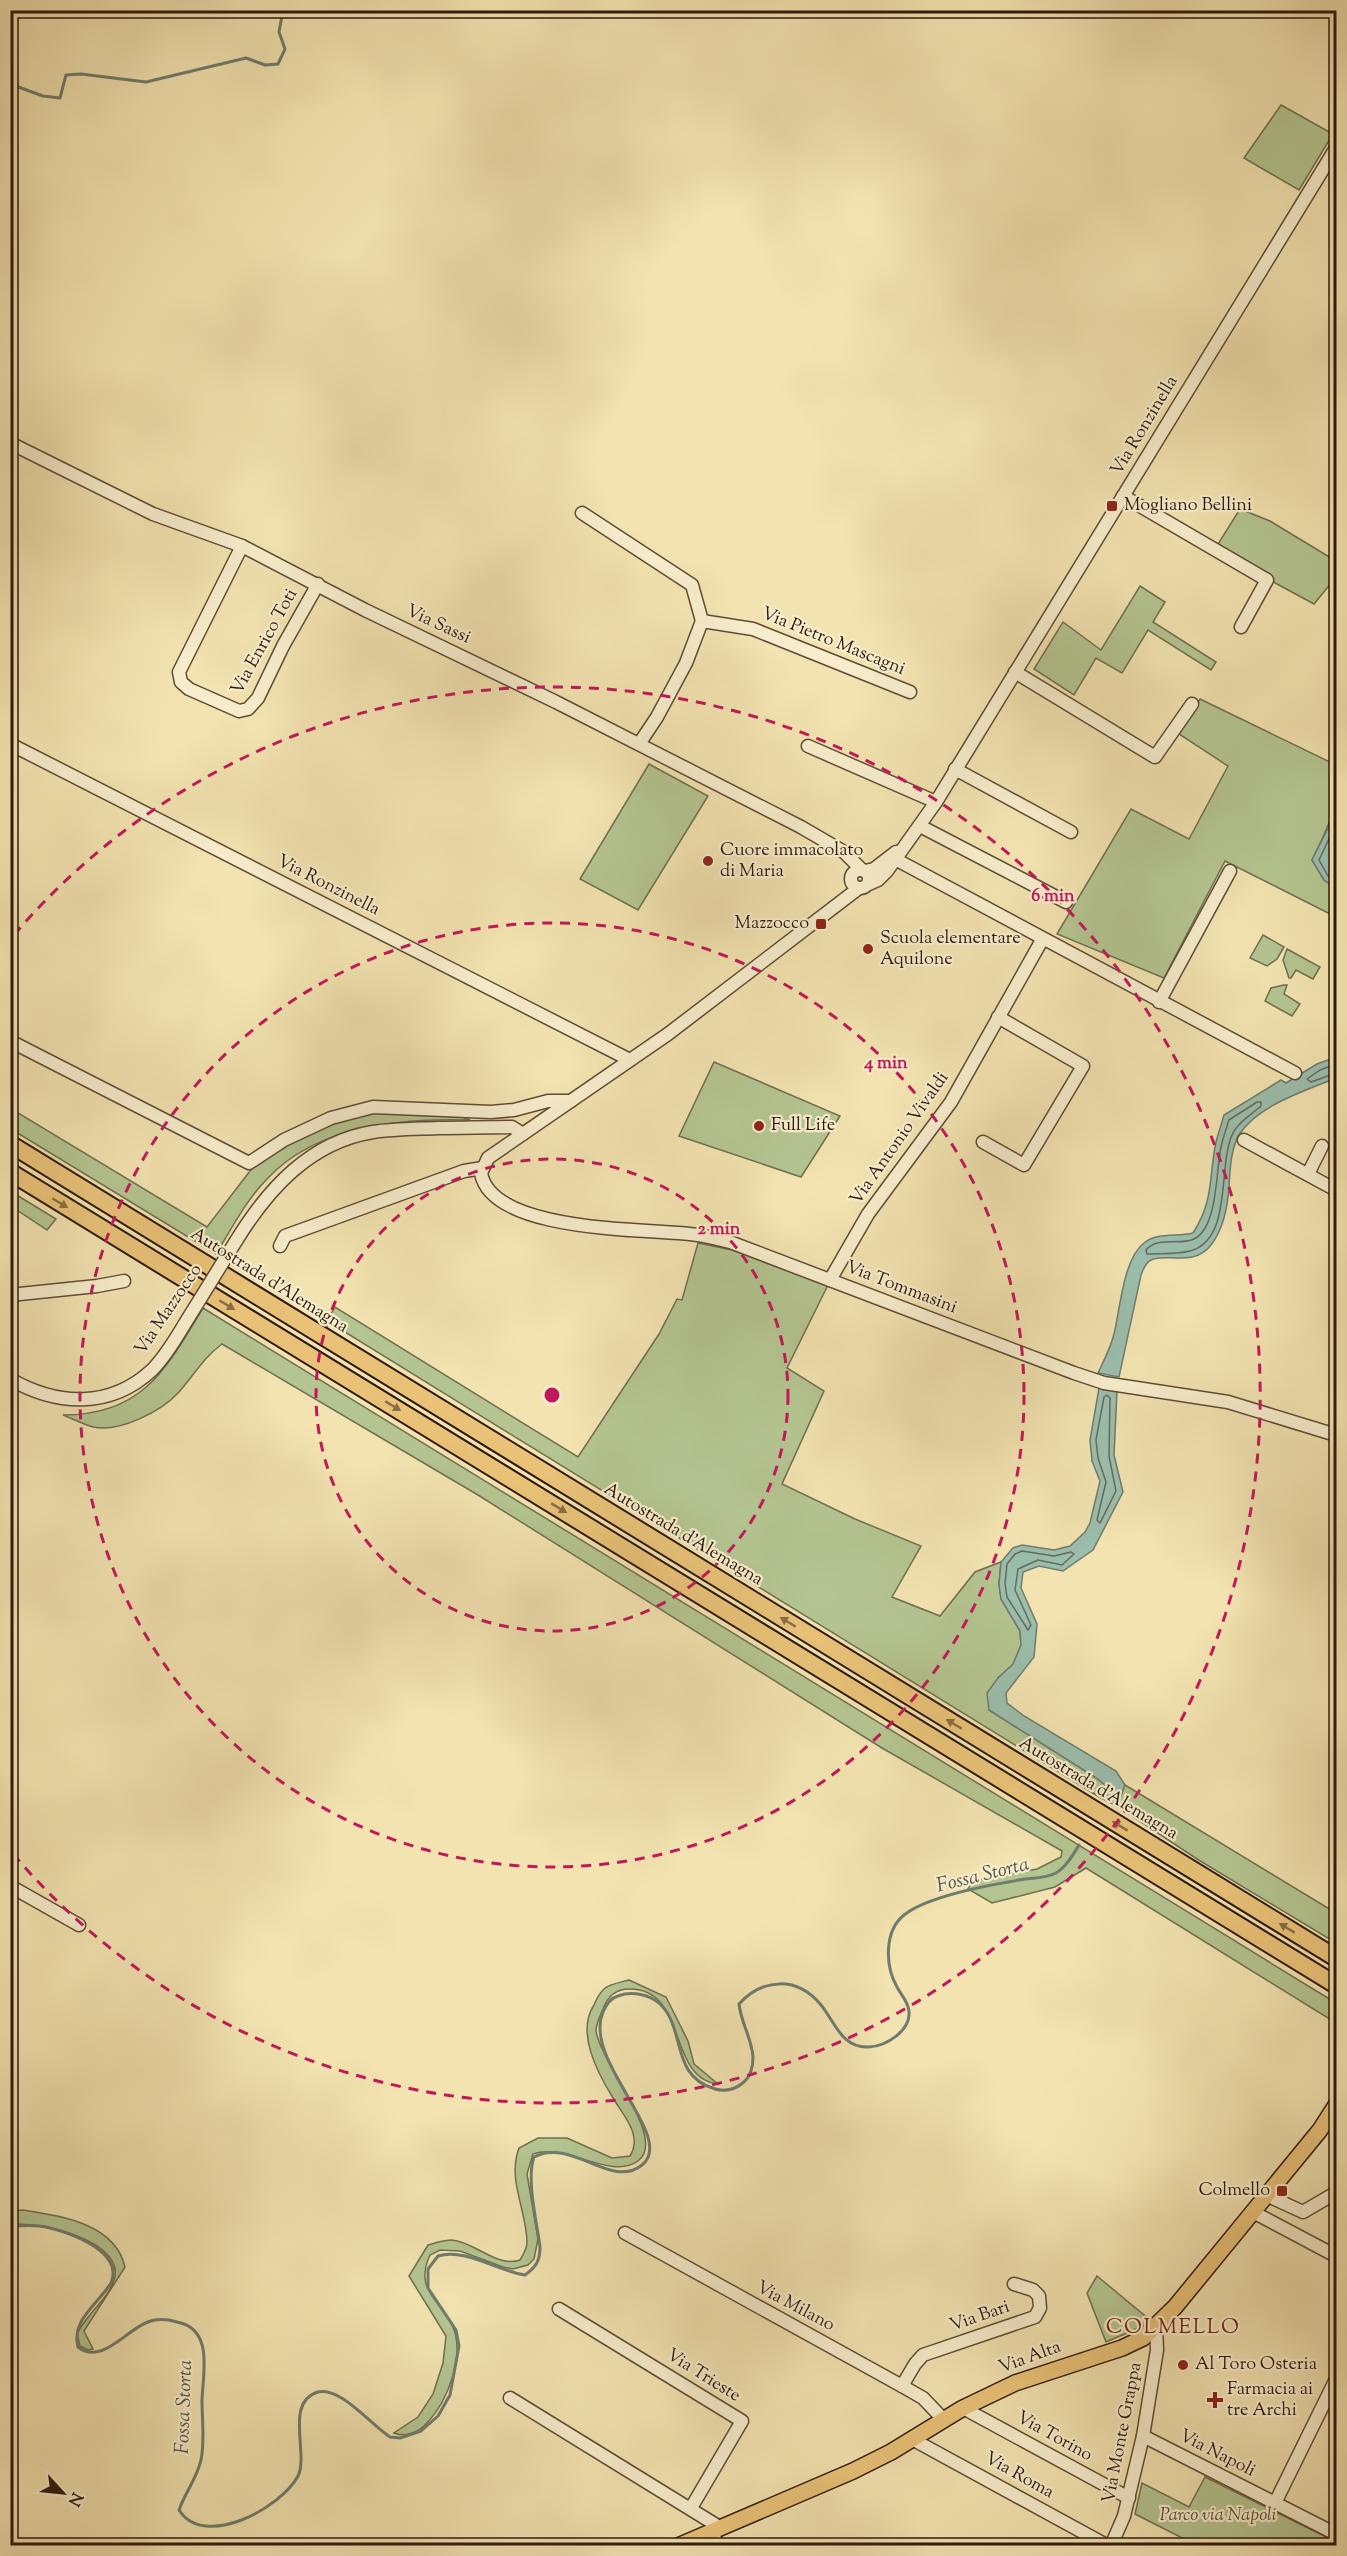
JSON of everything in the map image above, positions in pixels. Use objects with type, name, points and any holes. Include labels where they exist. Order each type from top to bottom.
[{"type":"highway","name":"Autostrada d'Alemagna","points":[[10,1144],[1336,1958]]},
{"type":"highway","points":[[10,1172],[1336,1984]]},
{"type":"main road","name":"Via Alta","points":[[678,2546],[717,2535],[853,2471],[963,2408],[1015,2383],[1122,2348],[1143,2338],[1175,2307],[1326,2122],[1336,2105]]},
{"type":"street","name":"Via Ronzinella","points":[[860,878],[883,876],[936,802],[1336,148]]},
{"type":"street","name":"Via Sassi","points":[[10,443],[153,514],[242,546],[365,610],[639,744],[792,822],[844,852],[860,878]]},
{"type":"street","points":[[1123,496],[1267,580],[1241,627]]},
{"type":"street","points":[[582,513],[692,585],[702,621],[686,663],[657,717],[639,744]]},
{"type":"street","name":"Via Enrico Toti","points":[[242,546],[179,672],[180,682],[189,689],[239,711],[248,710],[258,698],[283,646],[318,584]]},
{"type":"street","name":"Via Pietro Mascagni","points":[[702,621],[753,629],[910,692]]},
{"type":"street","points":[[1015,672],[1155,757],[1192,704]]},
{"type":"street","name":"Via Ronzinella","points":[[10,744],[630,1060]]},
{"type":"street","points":[[808,746],[936,802]]},
{"type":"street","points":[[955,769],[1071,832]]},
{"type":"street","points":[[920,826],[1066,902]]},
{"type":"street","name":"Via Ronzinella","points":[[280,1246],[285,1236],[485,1163],[523,1134],[668,1034],[834,905],[860,878],[881,871],[880,864],[906,844]]},
{"type":"street","points":[[895,859],[1042,940],[1295,1073]]},
{"type":"street","points":[[1159,1002],[1230,871]]},
{"type":"street","name":"Via Antonio Vivaldi","points":[[830,1280],[868,1214],[951,1102],[1042,940]]},
{"type":"street","points":[[983,1142],[1024,1165],[1083,1066],[998,1017]]},
{"type":"street","points":[[10,1041],[249,1163],[284,1140],[322,1122],[373,1107],[491,1112],[514,1110],[548,1101],[572,1101]]},
{"type":"street","name":"Via Mazzocco","points":[[10,1379],[32,1391],[54,1398],[77,1400],[108,1395],[133,1384],[153,1370],[262,1202],[285,1177],[313,1155],[347,1139],[371,1132],[403,1129],[512,1127],[523,1134]]},
{"type":"street","points":[[1244,1140],[1336,1190]]},
{"type":"street","points":[[1308,1174],[1322,1146]]},
{"type":"street","name":"Via Tommasini","points":[[485,1163],[482,1179],[496,1197],[536,1216],[569,1224],[693,1234],[730,1242],[765,1253],[830,1280],[1104,1383],[1228,1402],[1336,1435]]},
{"type":"street","points":[[10,1295],[124,1281]]},
{"type":"street","points":[[10,1886],[79,1925]]},
{"type":"street","points":[[1266,2195],[1303,2212],[1332,2194],[1336,2196]]},
{"type":"street","points":[[1252,2212],[1336,2256]]},
{"type":"street","name":"Via Milano","points":[[625,2233],[902,2386],[922,2398],[944,2420]]},
{"type":"street","name":"Via Bari","points":[[902,2386],[923,2355],[1035,2317],[1040,2308],[1039,2296],[1033,2290],[1014,2284]]},
{"type":"street","name":"Via Trieste","points":[[559,2309],[742,2421],[691,2508]]},
{"type":"street","name":"Via Monte Grappa","points":[[1109,2546],[1124,2516],[1143,2436],[1157,2350],[1156,2325]]},
{"type":"street","points":[[1275,2503],[1336,2379]]},
{"type":"street","points":[[510,2398],[691,2508],[717,2535]]},
{"type":"street","name":"Via Torino","points":[[963,2408],[1129,2498]]},
{"type":"street","name":"Via Napoli","points":[[1143,2436],[1336,2534]]},
{"type":"street","name":"Via Roma","points":[[912,2439],[1109,2546]]},
{"type":"green space","points":[[1281,105],[1333,134],[1299,190],[1244,158]]},
{"type":"green space","points":[[1240,509],[1270,521],[1336,561],[1336,577],[1314,604],[1277,584],[1218,544]]},
{"type":"green space","points":[[1140,586],[1165,602],[1153,622],[1216,662],[1211,670],[1148,630],[1122,673],[1096,658],[1074,695],[1034,669],[1063,622],[1101,650]]},
{"type":"green space","points":[[1200,699],[1336,765],[1335,803],[1328,826],[1312,860],[1324,880],[1336,888],[1336,917],[1225,861],[1164,978],[1057,934],[1131,809],[1189,839],[1228,766],[1179,734]]},
{"type":"green space","points":[[649,764],[708,796],[638,910],[580,879]]},
{"type":"green space","points":[[1263,935],[1284,947],[1277,959],[1267,966],[1250,958]]},
{"type":"green space","points":[[1287,949],[1320,967],[1313,979],[1296,970],[1289,978],[1283,960]]},
{"type":"green space","points":[[1287,985],[1284,994],[1300,1004],[1292,1016],[1265,1001],[1271,988]]},
{"type":"green space","name":"Full Life","points":[[714,1062],[840,1116],[801,1177],[679,1136]]},
{"type":"green space","points":[[436,1107],[470,1120],[389,1123],[362,1128],[311,1146],[288,1160],[253,1196],[216,1254],[11,1129],[10,1108],[207,1227],[253,1167],[300,1130],[365,1109]]},
{"type":"green space","points":[[10,1191],[56,1219],[47,1230],[11,1206]]},
{"type":"green space","points":[[698,1243],[742,1252],[830,1281],[787,1368],[824,1391],[782,1484],[855,1519],[921,1546],[892,1597],[940,1616],[975,1572],[1001,1562],[999,1584],[1001,1599],[1020,1631],[1021,1645],[1013,1665],[998,1678],[989,1710],[1095,1777],[1105,1785],[1101,1798],[327,1321],[335,1307],[578,1457],[659,1334],[677,1299],[682,1300]]},
{"type":"green space","points":[[203,1308],[1336,2003],[1336,2023],[1086,1868],[1055,1887],[992,1903],[968,1889],[972,1881],[1037,1869],[1061,1857],[1062,1851],[882,1748],[478,1495],[222,1344],[204,1361],[179,1392],[162,1406],[139,1419],[115,1427],[103,1428],[93,1427],[63,1415],[90,1413],[113,1407],[133,1397],[164,1369]]},
{"type":"green space","points":[[1125,1785],[1336,1913],[1336,1943],[1197,1859],[1117,1806]]},
{"type":"green space","points":[[629,1980],[666,1997],[688,2041],[694,2064],[718,2084],[702,2078],[691,2067],[670,2017],[661,2003],[648,1993],[629,1989],[616,1992],[609,1998],[599,2017],[596,2031],[608,2061],[639,2119],[645,2136],[645,2151],[638,2161],[627,2166],[614,2167],[559,2153],[533,2154],[527,2174],[538,2239],[534,2259],[528,2265],[513,2269],[503,2267],[460,2251],[440,2250],[430,2255],[425,2277],[430,2293],[452,2325],[456,2337],[456,2363],[448,2390],[435,2414],[420,2429],[412,2433],[403,2435],[394,2433],[418,2417],[433,2394],[443,2363],[446,2336],[409,2276],[428,2245],[452,2240],[469,2245],[503,2261],[520,2260],[527,2243],[516,2184],[516,2160],[519,2148],[538,2138],[567,2138],[612,2158],[630,2156],[633,2148],[633,2133],[595,2064],[587,2027],[589,2016],[597,1999],[606,1987]]},
{"type":"green space","points":[[23,2210],[53,2215],[84,2224],[110,2240],[119,2252],[125,2267],[84,2331],[93,2349],[88,2350],[80,2346],[77,2334],[111,2288],[114,2280],[114,2266],[107,2254],[94,2244],[77,2236],[40,2226],[11,2225],[11,2211]]},
{"type":"green space","points":[[1097,2276],[1150,2320],[1106,2342],[1087,2293]]},
{"type":"green space","name":"Parco via Napoli","points":[[1205,2477],[1334,2541],[1335,2545],[1196,2545],[1135,2514],[1142,2483],[1189,2507]]},
{"type":"water","points":[[1336,789],[1336,888],[1324,880],[1312,860],[1333,818]]},
{"type":"water","points":[[1336,1057],[1336,1078],[1283,1100],[1247,1124],[1234,1146],[1226,1208],[1222,1224],[1211,1245],[1196,1256],[1157,1258],[1147,1263],[1141,1275],[1119,1377],[1098,1373],[1113,1339],[1123,1286],[1131,1261],[1137,1251],[1144,1243],[1155,1237],[1193,1233],[1199,1222],[1207,1201],[1215,1147],[1224,1115],[1281,1080],[1286,1083],[1317,1064]]},
{"type":"water","points":[[1099,1388],[1117,1391],[1114,1455],[1123,1492],[1093,1550],[1063,1571],[1039,1566],[1023,1572],[1021,1588],[1037,1624],[1034,1657],[1006,1693],[1007,1703],[1024,1716],[1116,1771],[1125,1785],[1117,1806],[1101,1798],[1105,1785],[1095,1777],[989,1710],[987,1693],[998,1678],[1013,1664],[1021,1645],[1020,1631],[1001,1599],[999,1584],[1001,1562],[1013,1548],[1022,1545],[1054,1550],[1070,1546],[1085,1532],[1090,1523],[1100,1481],[1092,1461],[1090,1440]]},
{"type":"waterway","points":[[10,84],[43,96],[60,98],[66,75],[81,74],[146,82],[246,58],[265,65],[278,64],[285,49],[279,32],[283,10]]},
{"type":"waterway","name":"Fossa Storta","points":[[10,2226],[39,2226],[62,2232],[89,2243],[101,2251],[109,2261],[113,2271],[111,2283],[82,2320],[78,2329],[78,2347],[88,2352],[97,2352],[145,2323],[155,2320],[177,2322],[189,2326],[197,2333],[204,2354],[202,2453],[197,2473],[179,2510],[191,2521],[206,2526],[223,2525],[242,2520],[276,2500],[298,2476],[301,2466],[299,2430],[302,2406],[308,2398],[318,2392],[327,2392],[345,2400],[390,2437],[400,2438],[421,2431],[438,2416],[450,2395],[459,2346],[456,2330],[428,2288],[428,2269],[438,2256],[449,2254],[470,2257],[525,2275],[532,2269],[537,2263],[540,2247],[531,2177],[534,2157],[548,2153],[563,2153],[617,2171],[630,2171],[642,2165],[650,2152],[648,2136],[640,2117],[615,2075],[605,2053],[600,2031],[603,2012],[611,2000],[623,1994],[635,1994],[657,2001],[669,2015],[680,2052],[691,2074],[701,2083],[719,2090],[738,2086],[750,2074],[753,2063],[752,2050],[739,2004],[748,1995],[769,1985],[791,1985],[812,1996],[840,2033],[852,2044],[869,2047],[883,2044],[902,2031],[909,2018],[907,2004],[890,1969],[888,1949],[897,1922],[915,1908],[944,1897],[996,1884],[1052,1875],[1066,1864],[1079,1845]]},
{"type":"place","name":"Mogliano Bellini","points":[[1112,506]]},
{"type":"place","name":"Cuore immacolato di Maria","points":[[708,861]]},
{"type":"place","name":"Mazzocco","points":[[821,924]]},
{"type":"place","name":"Scuola elementare Aquilone","points":[[868,949]]},
{"type":"place","name":"Full Life","points":[[759,1126]]},
{"type":"place","name":"Colmello","points":[[1282,2191]]},
{"type":"place","name":"Al Toro Osteria","points":[[1183,2365]]},
{"type":"place","name":"Farmacia ai tre Archi","points":[[1215,2400]]},
{"type":"district","name":"COLMELLO","points":[[1173,2328]]}]
